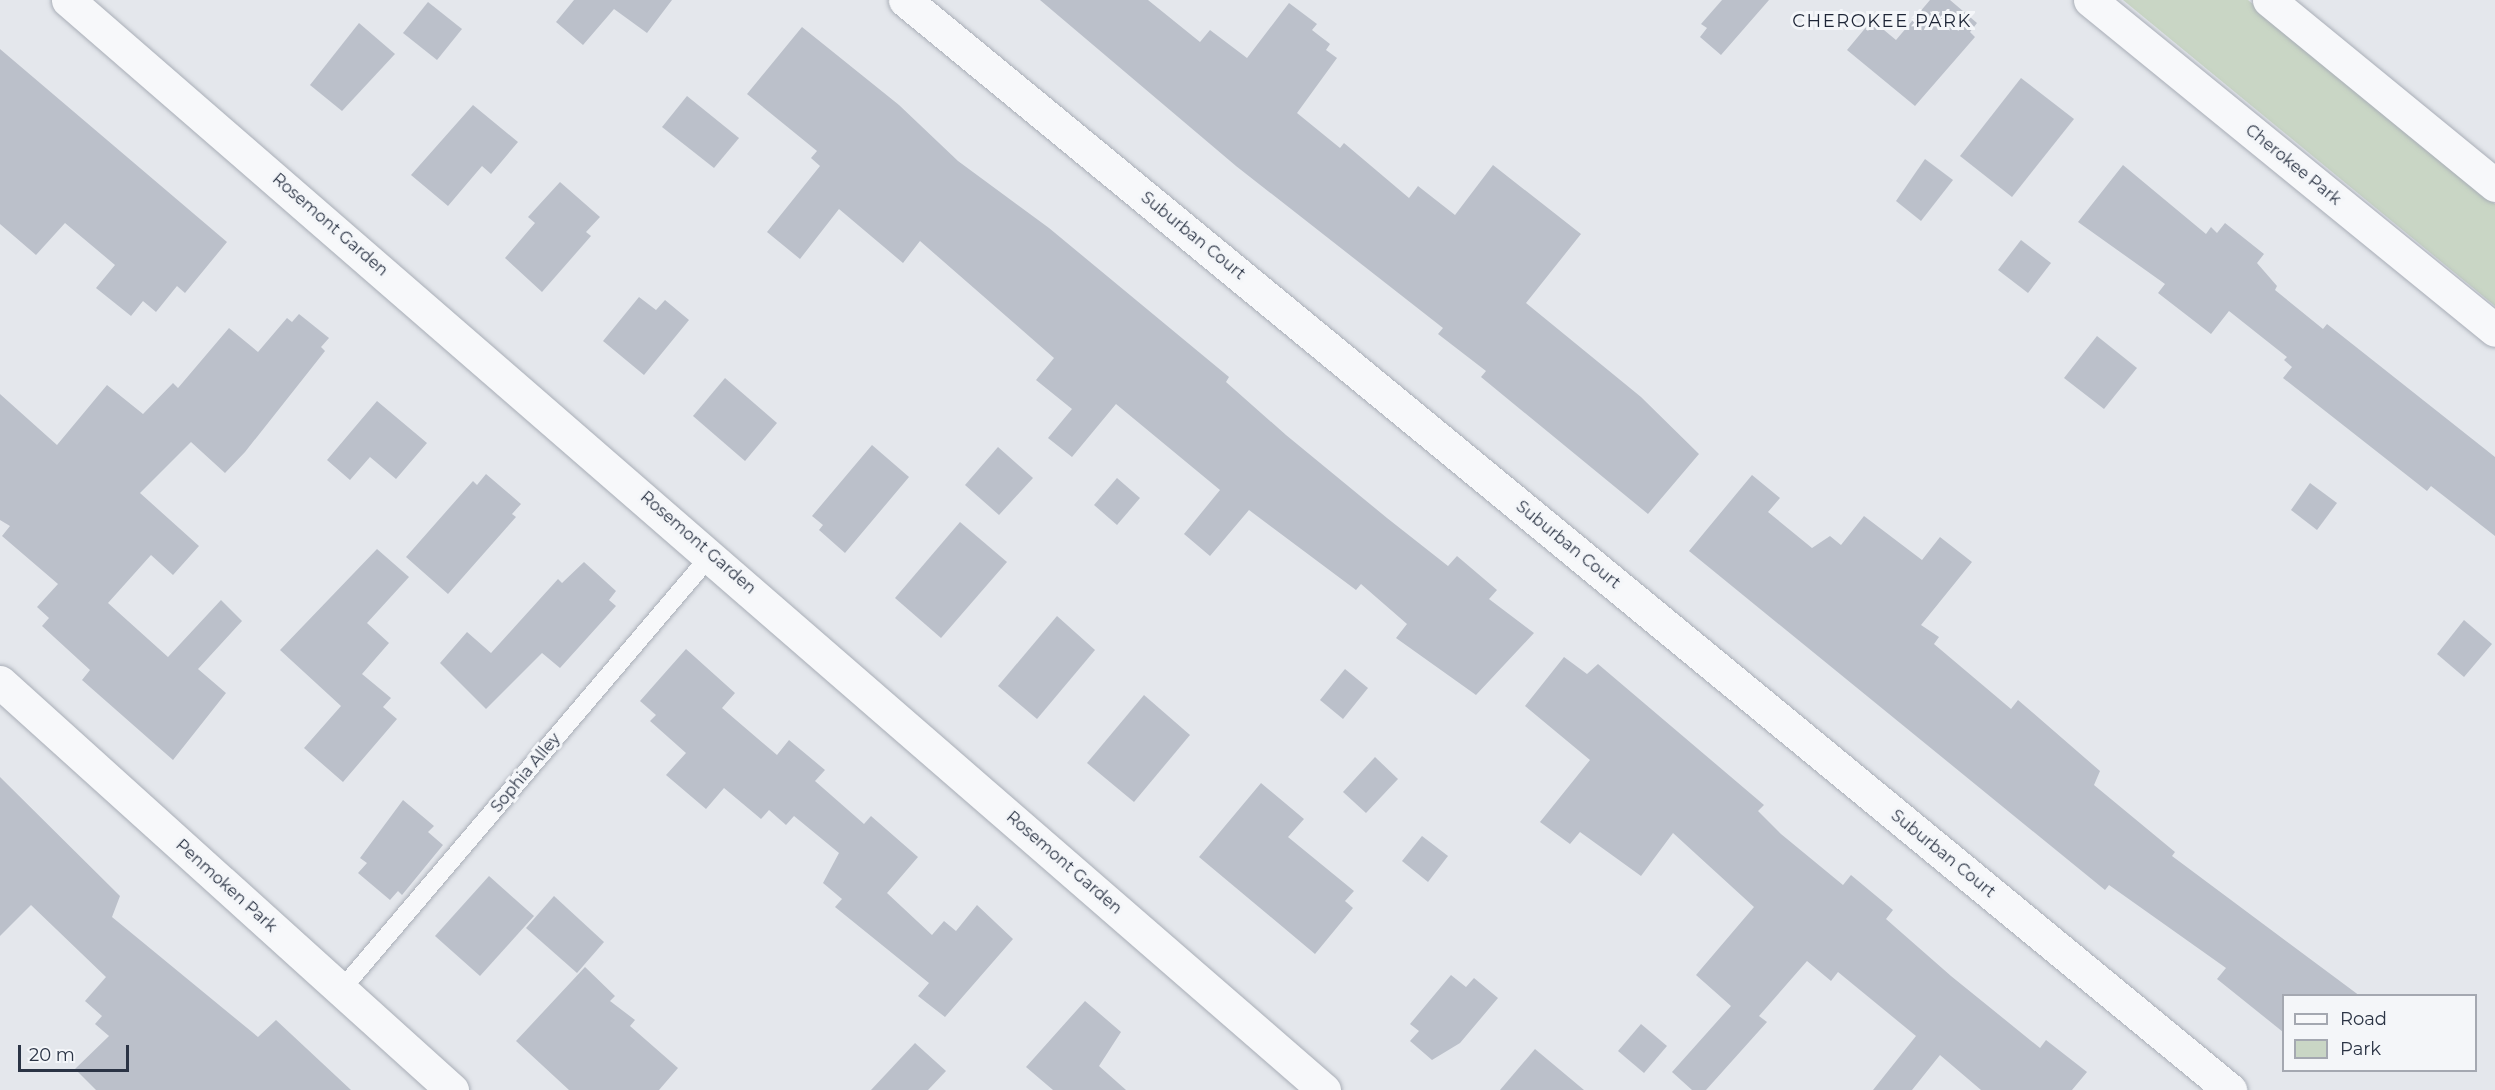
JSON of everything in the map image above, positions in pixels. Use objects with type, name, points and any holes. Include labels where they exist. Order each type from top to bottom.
[{"type":"street","name":"Rosemont Garden","points":[[68,0],[711,555],[1324,1090]]},
{"type":"street","name":"Suburban Court","points":[[905,0],[2230,1090]]},
{"type":"street","name":"Cherokee Park","points":[[2091,0],[2495,330]]},
{"type":"street","points":[[2270,0],[2495,184]]},
{"type":"street","name":"Penmoken Park","points":[[0,682],[452,1090]]},
{"type":"lane","name":"Sophia Alley","points":[[341,990],[711,555]]},
{"type":"green space","points":[[2123,0],[2248,0],[2495,204],[2495,306]]},
{"type":"building","points":[[574,0],[672,0],[647,33],[614,9],[583,45],[556,22]]},
{"type":"building","points":[[1040,0],[1148,0],[1200,42],[1210,30],[1247,58],[1289,3],[1317,24],[1312,30],[1330,44],[1326,50],[1337,58],[1297,113],[1340,148],[1344,143],[1409,198],[1418,186],[1455,215],[1493,165],[1581,234],[1526,303],[1641,397],[1699,454],[1648,514],[1481,377],[1486,371],[1438,334],[1443,328],[1236,166]]},
{"type":"building","points":[[1722,0],[1769,0],[1721,55],[1700,37],[1707,28],[1701,24]]},
{"type":"building","points":[[1930,0],[1950,0],[1977,23],[1970,32],[1975,37],[1915,106],[1847,50],[1872,20],[1896,40]]},
{"type":"building","points":[[428,2],[462,29],[437,60],[403,33]]},
{"type":"building","points":[[359,23],[395,54],[342,111],[310,85]]},
{"type":"building","points":[[802,27],[899,105],[958,161],[1049,228],[1229,377],[1226,382],[1387,518],[1448,566],[1457,556],[1497,590],[1489,599],[1534,633],[1476,695],[1396,638],[1407,624],[1361,584],[1356,590],[1249,510],[1210,556],[1184,534],[1220,490],[1116,404],[1072,457],[1048,438],[1072,409],[1036,380],[1054,358],[920,241],[903,263],[839,209],[800,259],[767,232],[820,166],[811,158],[817,151],[747,94]]},
{"type":"building","points":[[0,49],[227,242],[185,293],[177,286],[156,312],[143,301],[131,316],[96,288],[115,265],[65,223],[36,255],[0,224]]},
{"type":"building","points":[[2021,78],[2074,119],[2012,197],[1960,156]]},
{"type":"building","points":[[687,96],[739,138],[714,168],[662,127]]},
{"type":"building","points":[[473,105],[518,142],[491,174],[482,166],[448,206],[411,175]]},
{"type":"building","points":[[1925,159],[1953,180],[1921,221],[1896,201]]},
{"type":"building","points":[[2123,165],[2206,234],[2211,227],[2217,233],[2225,223],[2264,254],[2257,263],[2277,286],[2275,290],[2323,329],[2327,324],[2495,457],[2495,536],[2431,486],[2427,491],[2283,378],[2292,367],[2284,360],[2287,357],[2229,311],[2211,334],[2158,293],[2165,284],[2078,222]]},
{"type":"building","points":[[560,182],[600,217],[586,232],[591,236],[542,292],[505,258],[535,223],[528,217]]},
{"type":"building","points":[[2021,240],[2051,263],[2028,293],[1998,270]]},
{"type":"building","points":[[639,297],[656,310],[665,300],[689,320],[644,375],[603,341]]},
{"type":"building","points":[[299,314],[329,338],[321,347],[325,351],[245,452],[225,473],[191,442],[140,493],[199,546],[173,575],[151,555],[108,603],[168,657],[221,600],[242,621],[198,669],[226,693],[173,760],[82,680],[90,670],[42,626],[49,618],[37,607],[58,584],[2,536],[10,526],[0,520],[0,394],[57,445],[107,385],[143,414],[173,383],[178,388],[229,328],[258,352],[287,318],[292,322]]},
{"type":"building","points":[[2097,336],[2137,368],[2104,409],[2064,378]]},
{"type":"building","points":[[725,378],[777,423],[745,461],[693,416]]},
{"type":"building","points":[[377,401],[427,443],[396,479],[370,457],[350,480],[327,460]]},
{"type":"building","points":[[872,445],[909,477],[845,553],[819,530],[823,525],[812,516]]},
{"type":"building","points":[[998,447],[1033,478],[999,515],[965,485]]},
{"type":"building","points":[[486,474],[521,504],[512,514],[516,517],[448,594],[406,557],[473,481],[477,485]]},
{"type":"building","points":[[1752,475],[1780,498],[1768,512],[1812,548],[1830,536],[1841,545],[1864,516],[1922,560],[1940,537],[1972,562],[1921,625],[1939,637],[1934,644],[2011,709],[2018,700],[2100,771],[2094,785],[2175,852],[2172,856],[2357,994],[2282,994],[2282,1031],[2217,979],[2226,968],[2109,885],[2105,890],[1689,551]]},
{"type":"building","points":[[1117,478],[1140,498],[1117,525],[1094,505]]},
{"type":"building","points":[[2310,483],[2337,503],[2317,530],[2291,510]]},
{"type":"building","points":[[960,522],[1007,562],[941,638],[895,598]]},
{"type":"building","points":[[377,549],[409,577],[367,623],[389,643],[362,674],[391,698],[383,707],[397,719],[343,782],[304,748],[341,706],[280,650]]},
{"type":"building","points":[[584,562],[616,591],[609,600],[616,606],[560,668],[542,653],[486,709],[440,663],[467,632],[491,653],[558,579],[562,583]]},
{"type":"building","points":[[1057,616],[1095,650],[1037,719],[998,686]]},
{"type":"building","points":[[2464,620],[2492,644],[2464,677],[2437,654]]},
{"type":"building","points":[[686,649],[735,693],[722,708],[777,755],[789,740],[825,770],[815,781],[864,824],[871,816],[918,857],[887,893],[932,935],[944,921],[956,931],[977,905],[1013,939],[945,1017],[918,996],[929,983],[835,907],[842,899],[823,883],[839,853],[794,816],[786,825],[769,810],[761,819],[724,788],[706,809],[666,775],[686,753],[650,721],[656,715],[640,701]]},
{"type":"building","points":[[1564,657],[1587,674],[1598,664],[1764,805],[1758,811],[1781,834],[1843,885],[1851,875],[1893,910],[1886,919],[1951,976],[2040,1048],[2046,1040],[2087,1072],[2072,1090],[1981,1090],[1940,1055],[1912,1090],[1873,1090],[1916,1036],[1838,972],[1831,981],[1807,961],[1759,1016],[1767,1022],[1706,1090],[1692,1090],[1672,1072],[1731,1006],[1696,975],[1754,907],[1673,833],[1641,876],[1580,832],[1570,844],[1540,822],[1590,760],[1525,706]]},
{"type":"building","points":[[1345,669],[1368,688],[1343,719],[1320,700]]},
{"type":"building","points":[[1144,695],[1190,735],[1134,802],[1087,763]]},
{"type":"building","points":[[1375,757],[1398,779],[1366,813],[1343,792]]},
{"type":"building","points":[[0,777],[120,896],[112,917],[258,1037],[276,1020],[351,1090],[96,1090],[75,1069],[109,1036],[95,1024],[102,1016],[85,1001],[106,977],[31,905],[0,936]]},
{"type":"building","points":[[1261,783],[1304,819],[1288,837],[1354,891],[1345,901],[1353,908],[1315,954],[1199,857]]},
{"type":"building","points":[[403,800],[434,826],[428,832],[443,845],[402,895],[398,891],[390,900],[358,873],[367,863],[360,858]]},
{"type":"building","points":[[1422,836],[1448,856],[1428,882],[1402,861]]},
{"type":"building","points":[[489,876],[534,916],[480,976],[435,936]]},
{"type":"building","points":[[554,896],[604,942],[577,973],[526,928]]},
{"type":"building","points":[[585,967],[615,996],[610,1001],[635,1020],[630,1026],[678,1068],[659,1090],[569,1090],[516,1041]]},
{"type":"building","points":[[1451,975],[1466,987],[1474,978],[1498,998],[1460,1043],[1432,1060],[1410,1041],[1419,1031],[1410,1024]]},
{"type":"building","points":[[1085,1001],[1121,1032],[1099,1066],[1126,1090],[1053,1090],[1026,1067]]},
{"type":"building","points":[[1641,1024],[1667,1046],[1644,1073],[1618,1051]]},
{"type":"building","points":[[915,1043],[946,1071],[928,1090],[871,1090]]},
{"type":"building","points":[[1535,1049],[1584,1090],[1500,1090]]},
{"type":"district","name":"CHEROKEE PARK","points":[[1882,21]]}]
